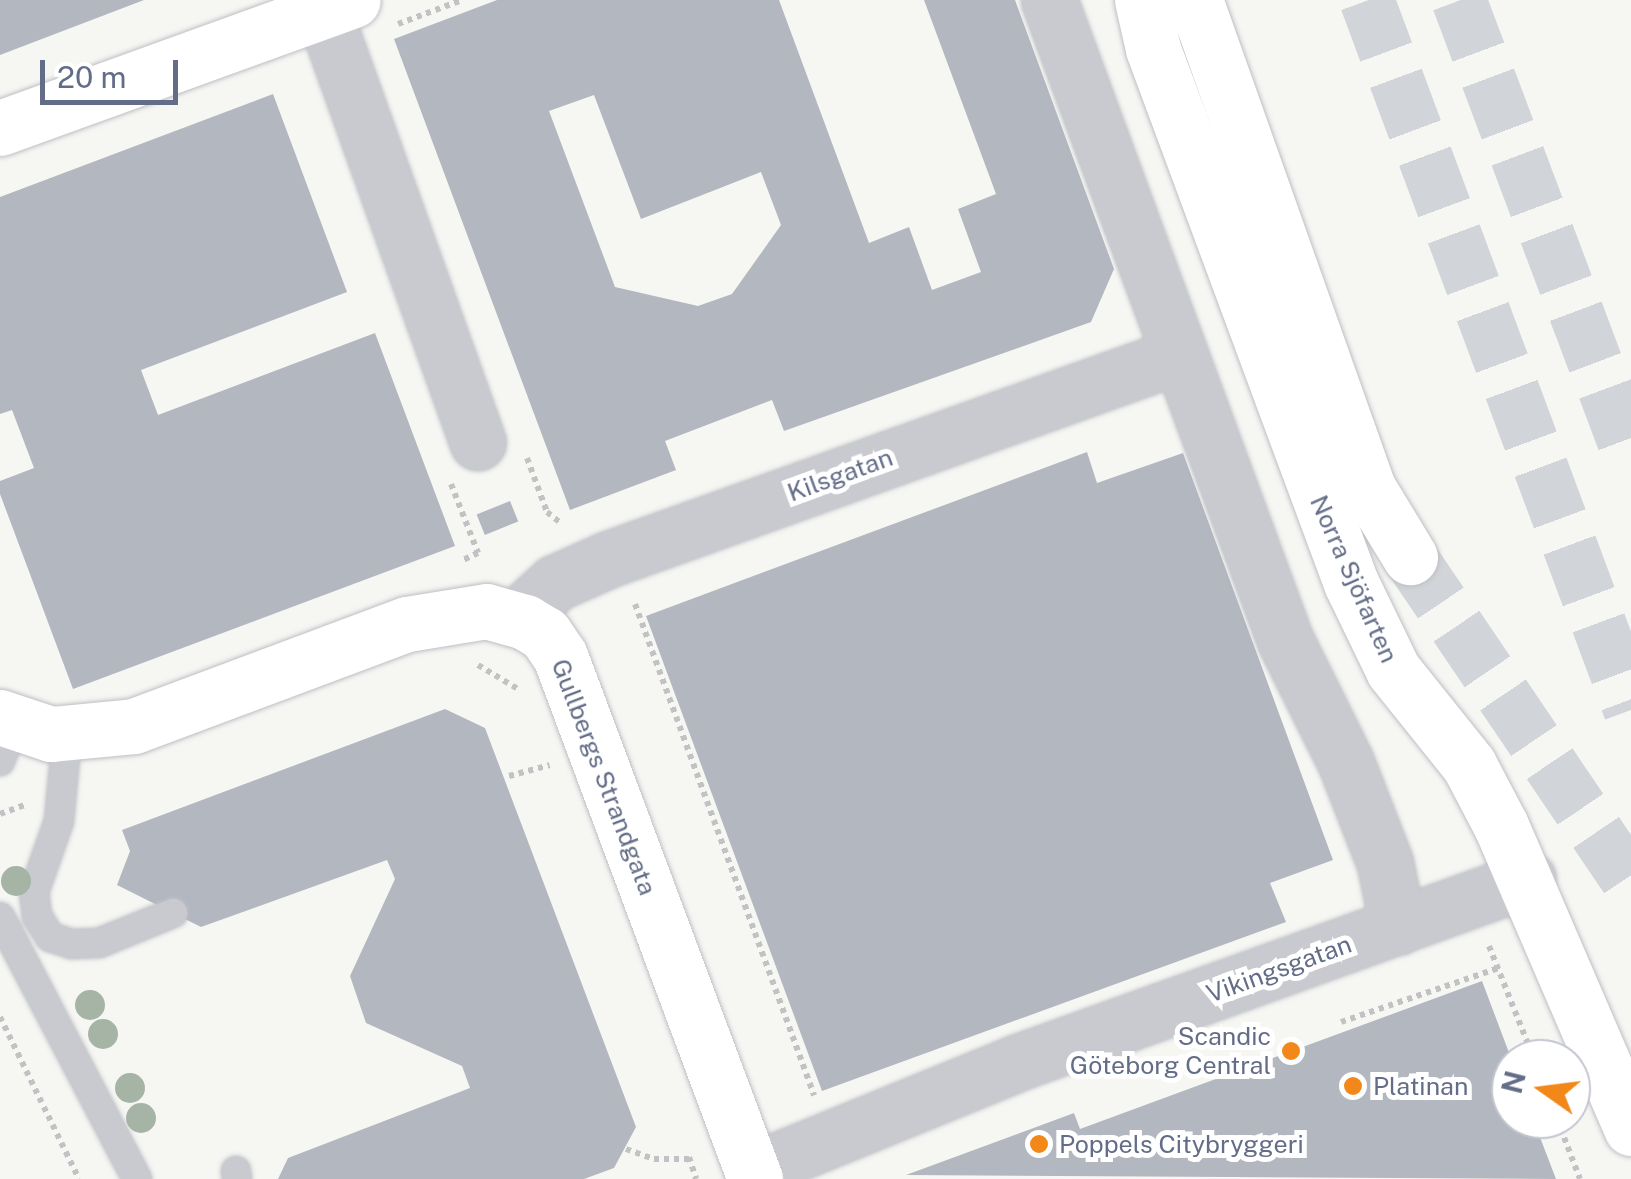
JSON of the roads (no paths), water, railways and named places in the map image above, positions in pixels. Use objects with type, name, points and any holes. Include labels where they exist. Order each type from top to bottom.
[{"type":"main road","name":"Norra Sjöfarten","points":[[1142,0],[1153,49],[1351,584],[1393,670],[1468,766],[1528,879],[1631,1128]]},
{"type":"main road","points":[[1195,0],[1368,488],[1410,557]]},
{"type":"main road","points":[[0,128],[338,5]]},
{"type":"main road","points":[[5,734],[67,735],[134,726],[407,624],[486,611],[516,618]]},
{"type":"main road","name":"Gullbergs Strandgata","points":[[516,618],[545,634],[560,656],[753,1175]]},
{"type":"street","points":[[1049,0],[1285,640],[1385,863],[1398,927]]},
{"type":"street","points":[[338,5],[478,442]]},
{"type":"street","name":"Kilsgatan","points":[[516,618],[555,583],[608,558],[1178,356]]},
{"type":"street","name":"Vikingsgatan","points":[[753,1175],[1016,1063],[1528,879]]},
{"type":"lane","points":[[67,735],[66,790],[34,892],[37,916],[50,937],[71,944],[99,943],[173,913]]},
{"type":"lane","points":[[0,917],[137,1179]]},
{"type":"tunnel","points":[[1367,0],[1631,710]]},
{"type":"tunnel","points":[[1459,0],[1631,457]]},
{"type":"tunnel","points":[[1410,557],[1631,884]]},
{"type":"place","name":"Scandic Göteborg Central","points":[[1291,1051]]},
{"type":"place","name":"Platinan","points":[[1353,1086]]},
{"type":"place","name":"Poppels Citybryggeri","points":[[1039,1144]]}]
